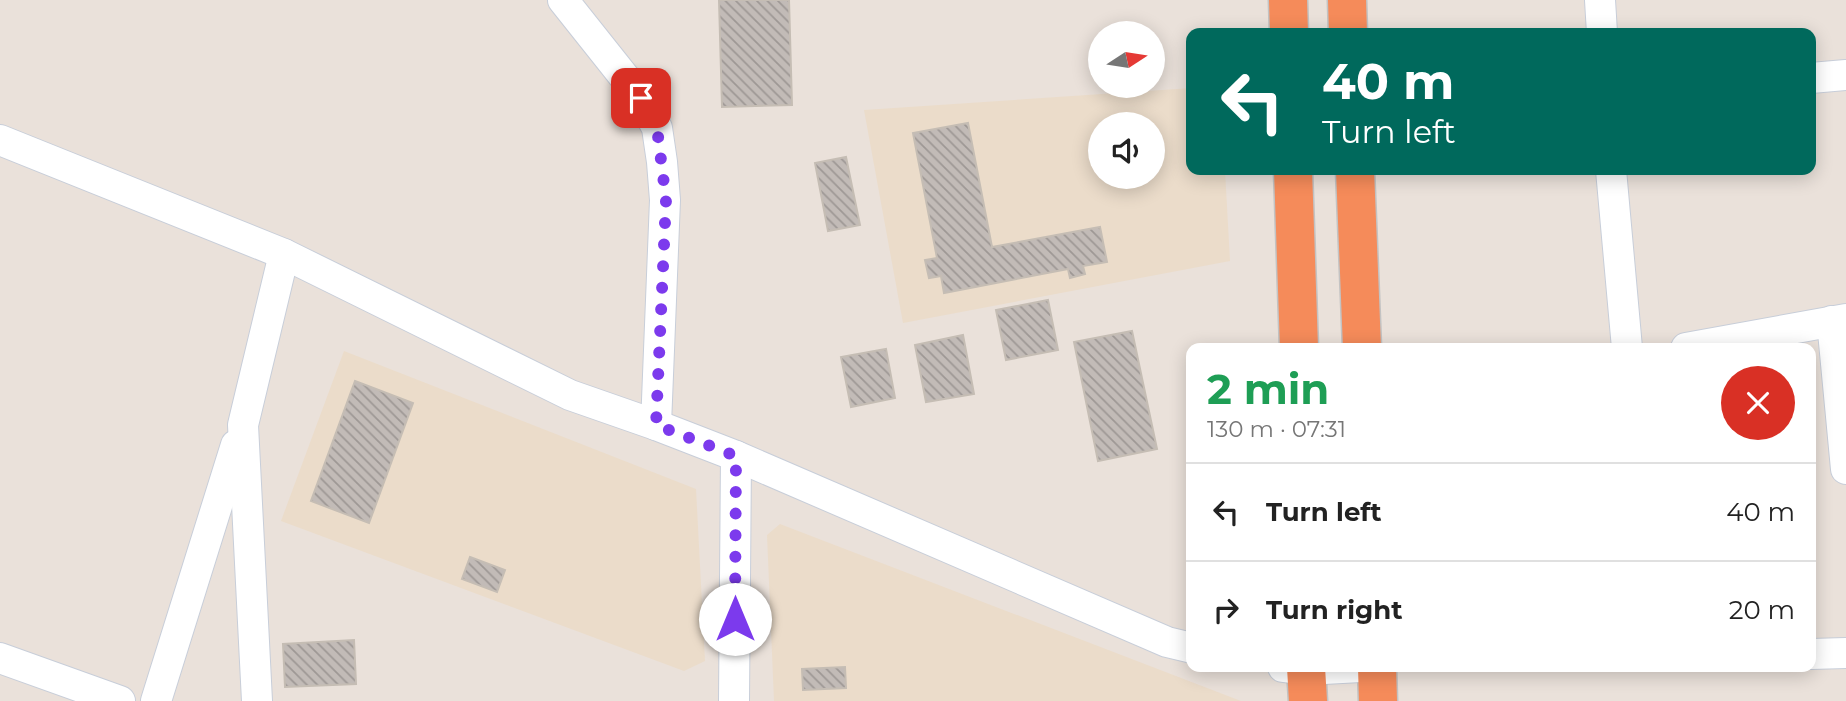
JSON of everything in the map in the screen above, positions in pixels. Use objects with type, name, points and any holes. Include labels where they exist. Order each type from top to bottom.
[{"type":"highway","points":[[1288,0],[1289,28]]},
{"type":"highway","points":[[1347,0],[1349,28]]},
{"type":"highway","points":[[1293,175],[1299,343]]},
{"type":"highway","points":[[1355,175],[1362,343]]},
{"type":"highway","points":[[1377,672],[1378,701]]},
{"type":"street","points":[[563,0],[641,98],[657,128],[666,200],[656,425]]},
{"type":"street","points":[[1600,0],[1602,28]]},
{"type":"street","points":[[1816,78],[1846,75]]},
{"type":"street","points":[[2,148],[284,254],[570,395],[736,456],[1167,642],[1186,647]]},
{"type":"street","points":[[1611,175],[1628,343]]},
{"type":"street","points":[[156,701],[243,425],[284,254]]},
{"type":"street","points":[[1713,343],[1839,320],[1846,469]]},
{"type":"street","points":[[243,425],[257,701]]},
{"type":"street","points":[[734,701],[736,456]]},
{"type":"street","points":[[1816,654],[1846,653]]},
{"type":"street","points":[[0,659],[120,701]]},
{"type":"street","points":[[1301,676],[1327,672]]},
{"type":"shaded area","points":[[1186,88],[1186,175],[1225,175],[1230,261],[903,323],[864,110],[1088,95],[1088,98],[1166,98],[1166,90]]},
{"type":"shaded area","points":[[344,351],[696,489],[705,661],[684,671],[281,521]]},
{"type":"shaded area","points":[[780,524],[1241,701],[774,701],[767,535]]},
{"type":"building","points":[[719,0],[789,0],[792,105],[722,107]]},
{"type":"building","points":[[968,123],[992,247],[1100,227],[1107,262],[1083,266],[1085,274],[1070,278],[1068,269],[944,293],[941,276],[929,278],[925,260],[937,258],[913,133]]},
{"type":"building","points":[[846,157],[860,225],[828,231],[815,163]]},
{"type":"building","points":[[1048,300],[1058,350],[1006,360],[996,310]]},
{"type":"building","points":[[1132,331],[1157,449],[1098,461],[1074,342]]},
{"type":"building","points":[[963,335],[974,394],[926,402],[915,345]]},
{"type":"building","points":[[886,349],[895,398],[851,407],[841,357]]},
{"type":"building","points":[[355,381],[413,403],[369,523],[311,501]]},
{"type":"building","points":[[470,557],[505,570],[497,592],[462,579]]},
{"type":"building","points":[[354,640],[356,684],[285,687],[283,644]]},
{"type":"building","points":[[845,667],[846,688],[803,690],[802,669]]},
{"type":"route","points":[[641,98],[657,128],[666,200],[656,425],[736,456],[735,619]]}]
